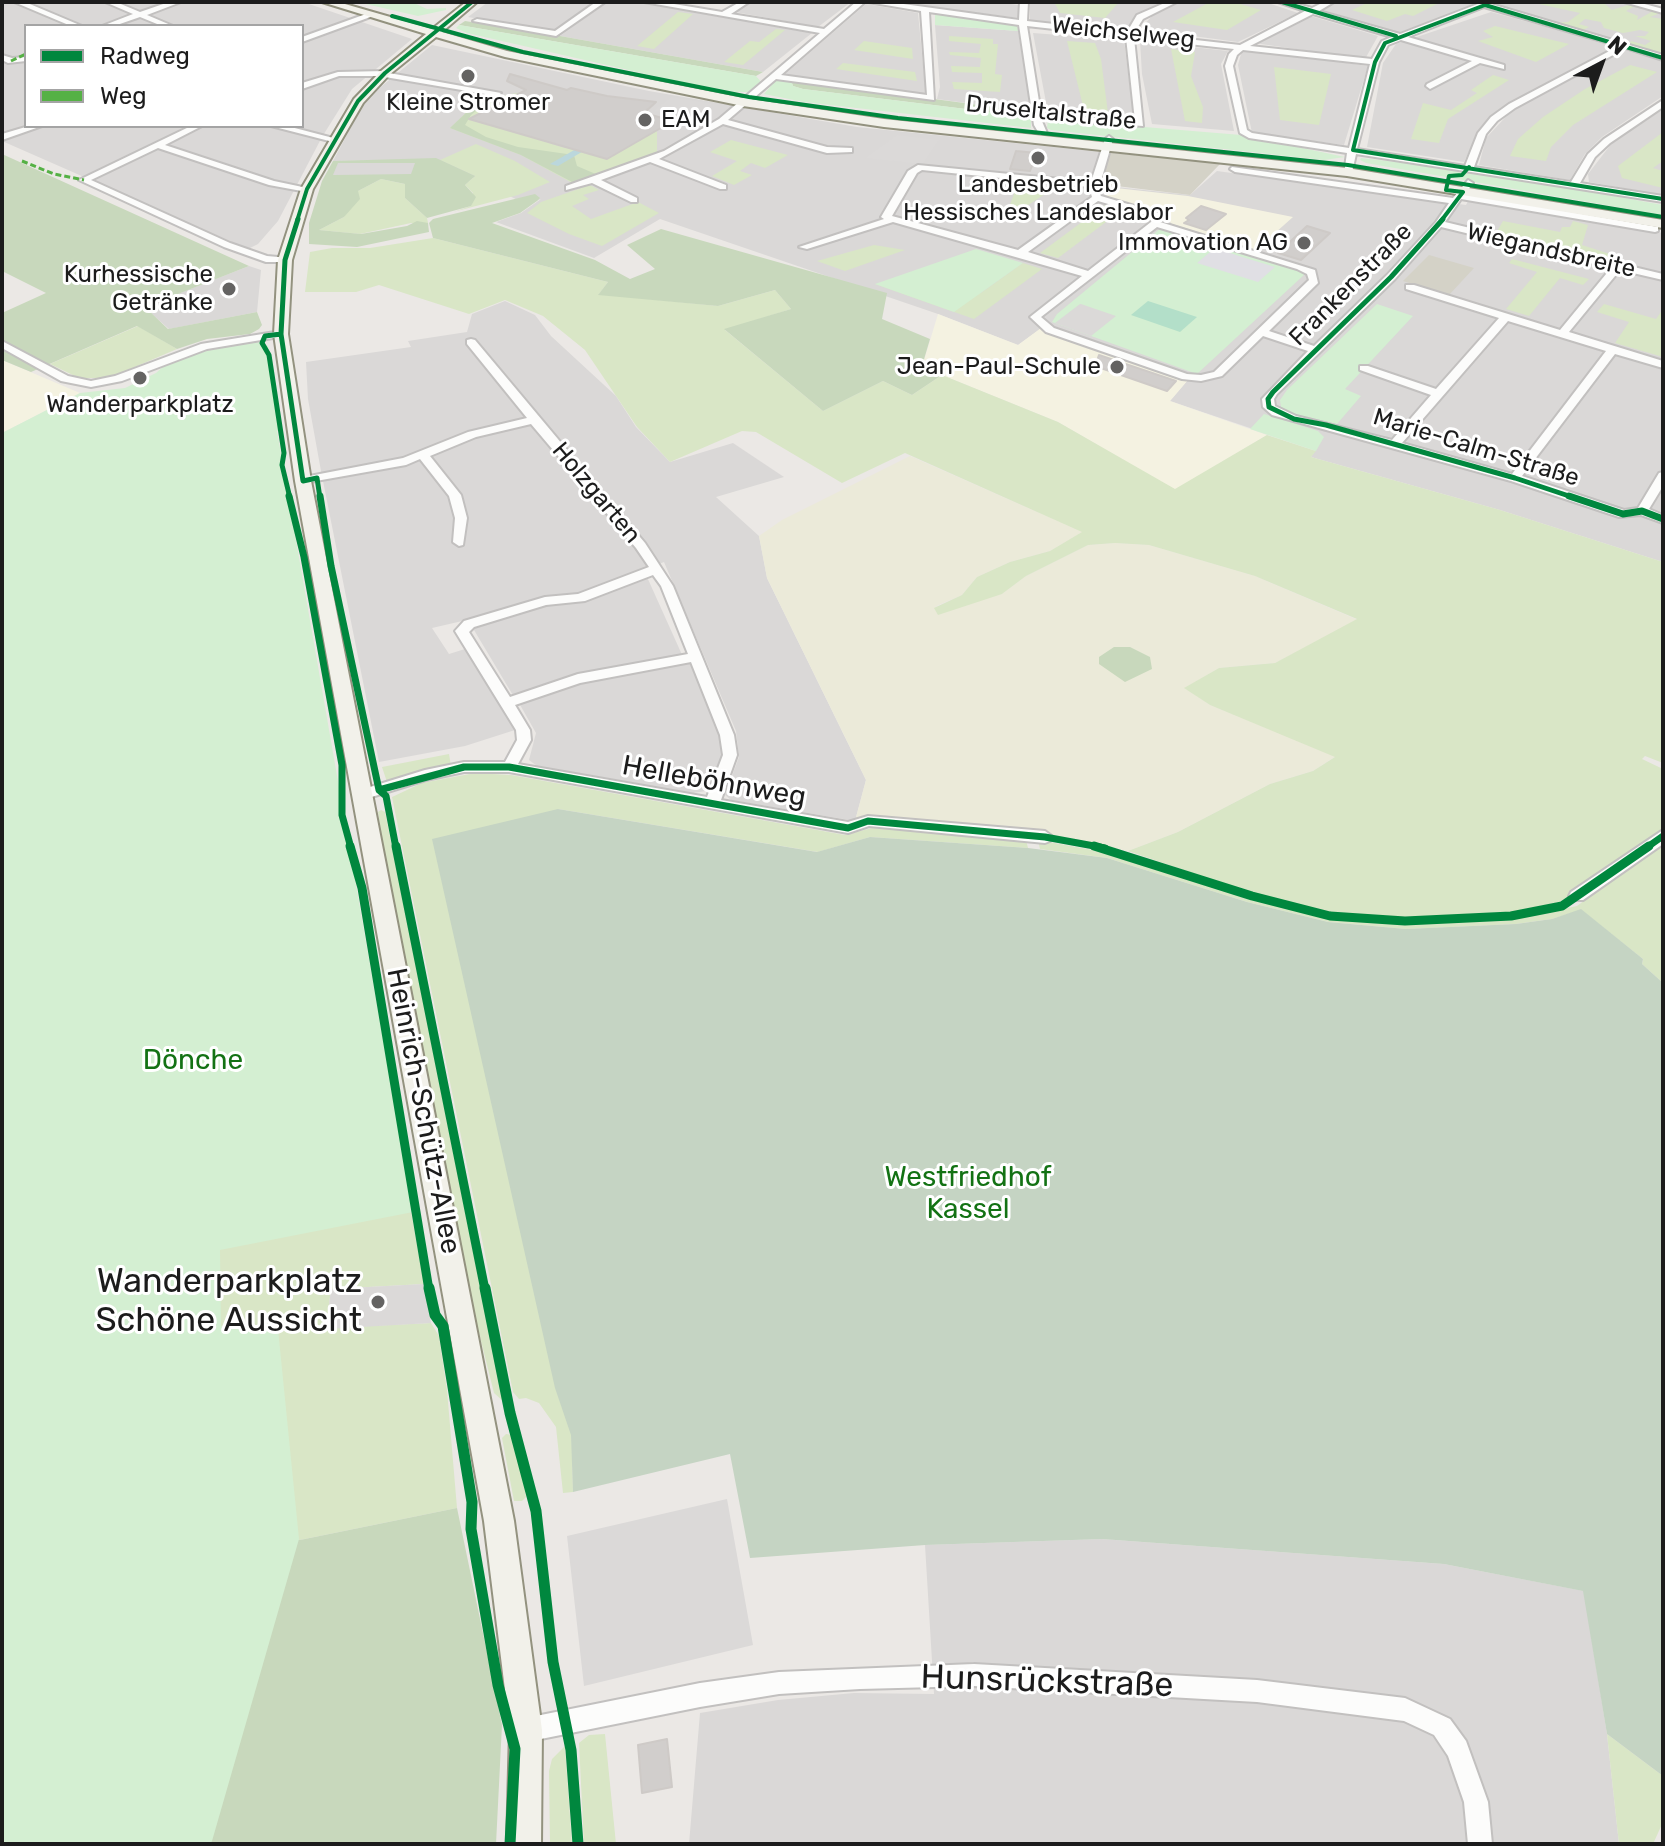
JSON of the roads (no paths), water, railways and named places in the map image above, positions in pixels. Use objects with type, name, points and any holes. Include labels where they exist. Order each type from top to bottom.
[{"type":"main road","name":"Druseltalstraße","points":[[327,2],[369,16],[582,71],[884,123],[1108,142],[1348,168],[1462,192],[1660,224]]},
{"type":"main road","name":"Druseltalstraße","points":[[348,2],[436,32]]},
{"type":"main road","points":[[392,16],[434,17],[470,4]]},
{"type":"main road","name":"Heinrich-Schütz-Allee","points":[[470,4],[384,74],[358,101],[307,189],[285,260],[281,334],[303,481],[484,1431],[526,1730],[524,1844]]},
{"type":"main road","name":"Druseltalstraße","points":[[746,99],[1108,142]]},
{"type":"street","points":[[18,2],[73,24]]},
{"type":"street","points":[[109,2],[164,24]]},
{"type":"street","points":[[112,24],[177,2]]},
{"type":"street","points":[[477,21],[556,34],[601,2]]},
{"type":"street","points":[[648,2],[827,32]]},
{"type":"street","points":[[723,15],[745,2]]},
{"type":"street","points":[[569,188],[651,159],[722,121],[861,2]]},
{"type":"street","name":"Weichselweg","points":[[872,2],[1023,23],[1375,62]]},
{"type":"street","points":[[1024,2],[1023,23],[1038,125],[1043,133]]},
{"type":"street","points":[[1039,116],[1140,124],[1130,33],[1140,17],[1173,2]]},
{"type":"street","points":[[1282,2],[1501,67]]},
{"type":"street","points":[[1330,2],[1233,54],[1229,66],[1243,131],[1249,135],[1663,199]]},
{"type":"street","points":[[1628,2],[1663,11]]},
{"type":"street","points":[[1348,168],[1375,62],[1385,43],[1396,36],[1487,4],[1663,58]]},
{"type":"street","name":"Druseltalstraße","points":[[774,76],[931,98],[925,11]]},
{"type":"street","points":[[304,39],[369,16]]},
{"type":"street","points":[[1469,167],[1482,133],[1494,119],[1512,106],[1623,47]]},
{"type":"street","points":[[1430,86],[1479,61]]},
{"type":"street","points":[[304,85],[338,74],[384,74],[497,93]]},
{"type":"street","points":[[1575,184],[1591,156],[1607,141],[1663,103]]},
{"type":"street","points":[[722,121],[827,150],[849,150]]},
{"type":"street","points":[[2,137],[31,128]]},
{"type":"street","points":[[194,128],[84,180],[253,256],[285,260]]},
{"type":"street","points":[[284,128],[337,140]]},
{"type":"street","points":[[1097,198],[1093,185],[1108,142]]},
{"type":"street","points":[[160,146],[272,183],[307,189]]},
{"type":"street","points":[[651,159],[723,187]]},
{"type":"street","points":[[889,221],[886,217],[913,171],[921,167],[1093,185]]},
{"type":"street","name":"Druseltalstraße","points":[[1235,169],[1462,192]]},
{"type":"street","points":[[594,180],[634,200]]},
{"type":"street","name":"Frankenstraße","points":[[1276,413],[1269,407],[1268,399],[1391,277],[1439,224],[1462,192]]},
{"type":"street","points":[[1097,198],[1158,216],[1155,223],[1035,317],[1050,330],[1186,377],[1218,374],[1314,281],[1311,272],[1155,223]]},
{"type":"street","points":[[1020,253],[1097,198]]},
{"type":"street","points":[[804,247],[889,221],[1020,253],[1087,274]]},
{"type":"street","name":"Wiegandsbreite","points":[[1439,224],[1663,277]]},
{"type":"street","points":[[1561,335],[1618,266]]},
{"type":"street","points":[[1410,287],[1663,365]]},
{"type":"street","points":[[1395,443],[1505,318]]},
{"type":"street","points":[[1262,332],[1315,350]]},
{"type":"street","points":[[2,344],[65,379],[91,384],[118,379],[205,346],[281,334]]},
{"type":"street","name":"Holzgarten","points":[[479,345],[534,420],[641,546],[667,586],[727,735],[730,755],[712,804]]},
{"type":"street","points":[[1515,478],[1612,350]]},
{"type":"street","points":[[1364,368],[1437,393]]},
{"type":"street","name":"Marie-Calm-Straße","points":[[1276,413],[1395,443],[1623,514],[1642,511],[1663,519]]},
{"type":"street","name":"Holzgarten","points":[[303,481],[423,455],[472,434],[534,420]]},
{"type":"street","points":[[423,455],[455,495],[461,518],[459,542]]},
{"type":"street","points":[[1642,511],[1663,476]]},
{"type":"street","points":[[509,767],[524,740],[523,730],[462,631],[469,624],[545,601],[580,598],[656,569]]},
{"type":"street","points":[[507,703],[578,679],[695,657]]},
{"type":"street","name":"Helleböhnweg","points":[[362,795],[425,775],[464,767],[509,767],[848,828],[868,821],[1045,837]]},
{"type":"street","points":[[1577,896],[1663,836]]},
{"type":"street","name":"Hunsrückstraße","points":[[526,1730],[700,1695],[779,1683],[860,1678],[974,1675],[1271,1692],[1405,1710],[1442,1727],[1458,1749],[1476,1802],[1480,1844]]},
{"type":"waterway","points":[[555,164],[598,140]]},
{"type":"place","name":"Kleine Stromer","points":[[468,76]]},
{"type":"place","name":"EAM","points":[[645,120]]},
{"type":"place","name":"Landesbetrieb Hessisches Landeslabor","points":[[1038,158]]},
{"type":"place","name":"Immovation AG","points":[[1304,243]]},
{"type":"place","name":"Kurhessische Getränke","points":[[229,289]]},
{"type":"place","name":"Jean-Paul-Schule","points":[[1117,367]]},
{"type":"place","name":"Wanderparkplatz","points":[[140,378]]},
{"type":"place","name":"Wanderparkplatz Schöne Aussicht","points":[[378,1302]]},
{"type":"park label","name":"Dönche","points":[[193,1061]]},
{"type":"park label","name":"Westfriedhof Kassel","points":[[968,1194]]}]
